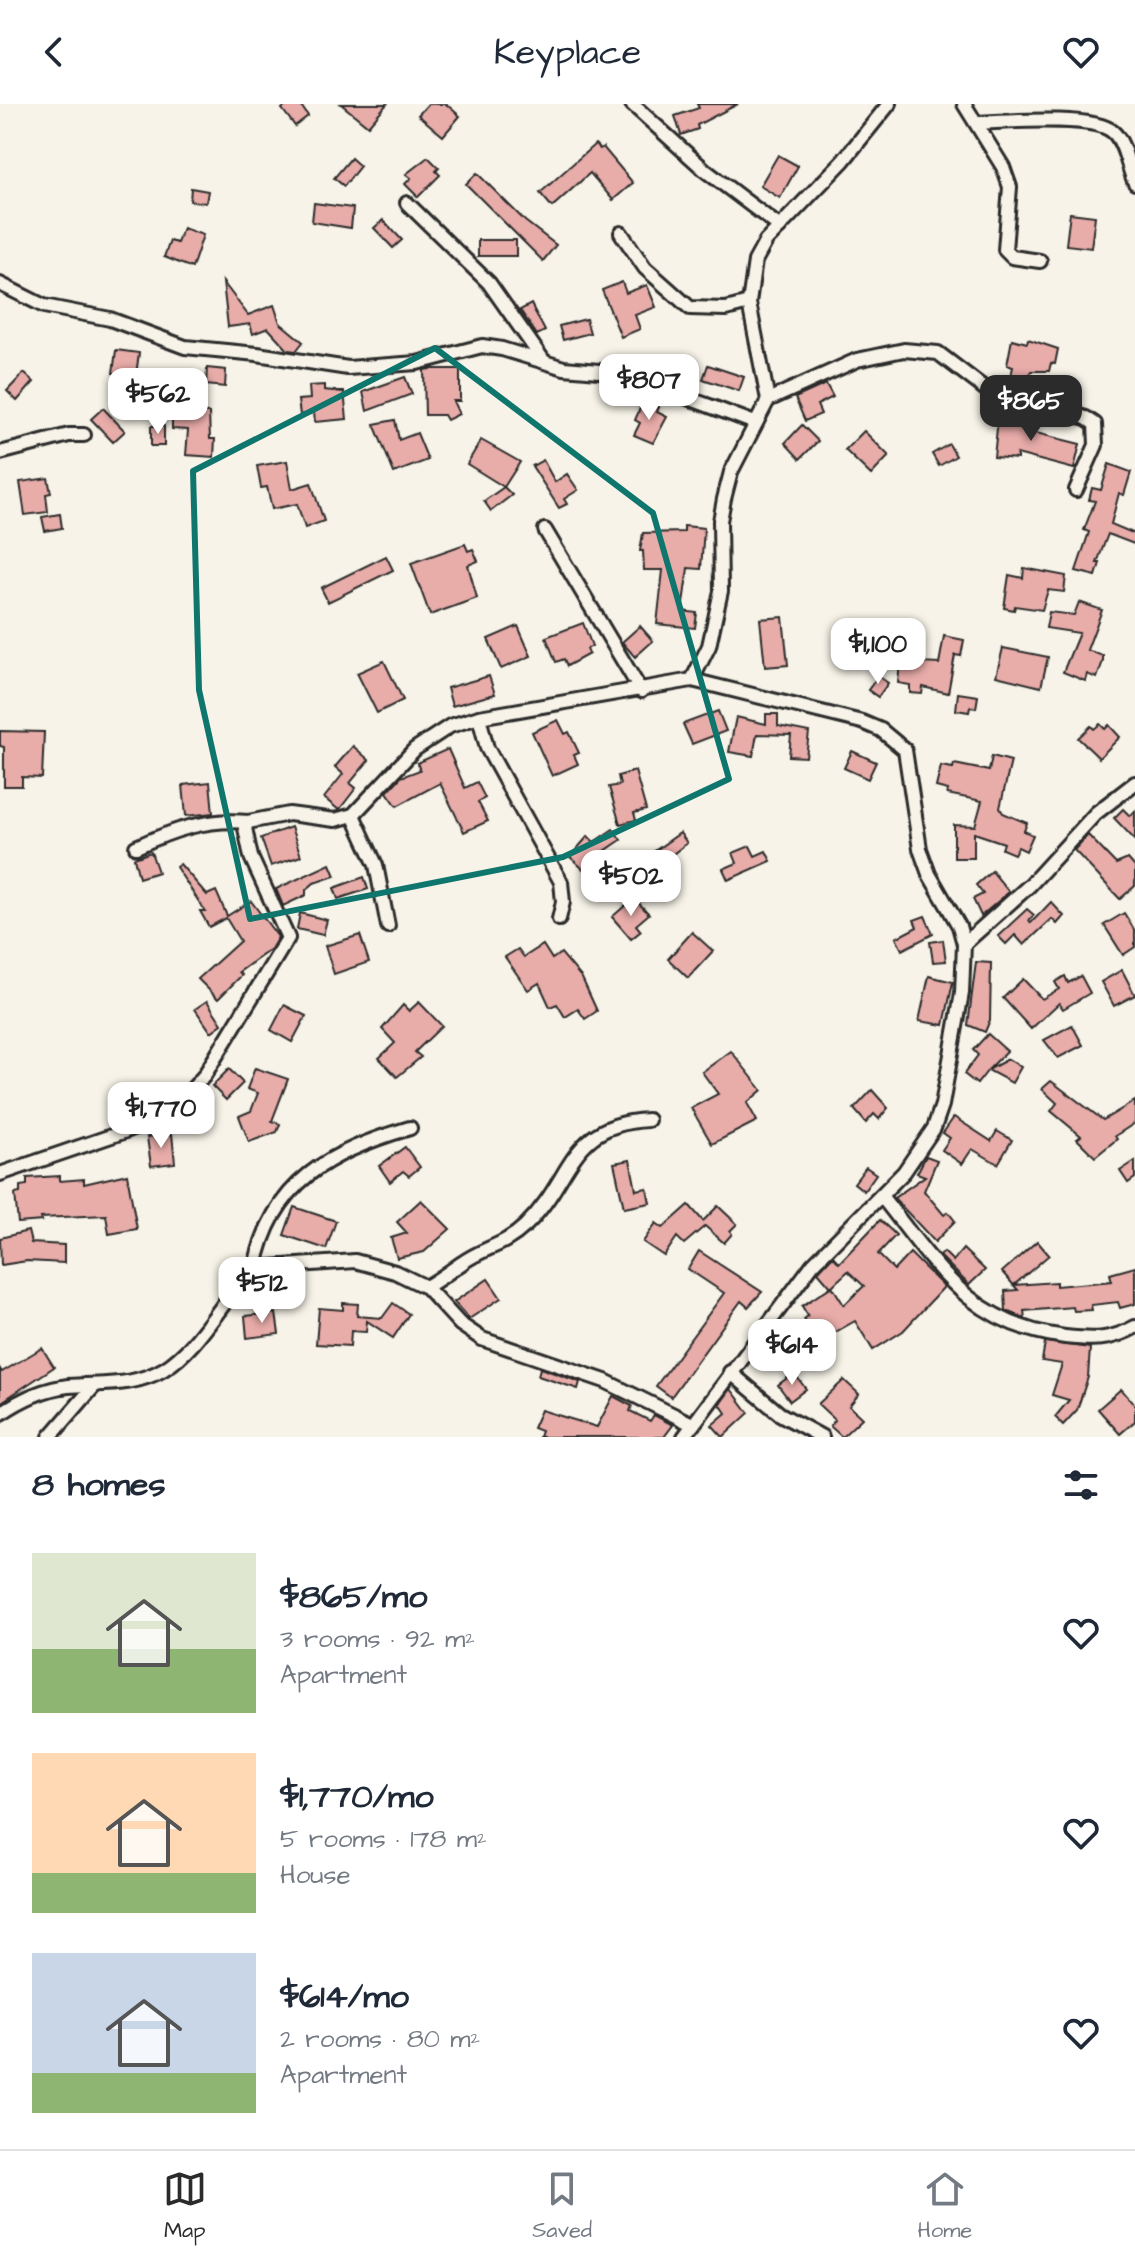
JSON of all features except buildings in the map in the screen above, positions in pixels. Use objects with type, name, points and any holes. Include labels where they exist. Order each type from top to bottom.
[{"type":"street","points":[[768,400],[749,303],[749,283],[755,261],[780,227],[843,161],[889,104]]},
{"type":"street","points":[[964,104],[1003,167],[1010,187],[1005,250],[1012,257],[1040,261]]},
{"type":"street","points":[[642,106],[706,171],[780,227]]},
{"type":"street","points":[[977,123],[1040,119],[1105,127],[1117,138],[1135,183]]},
{"type":"street","points":[[407,203],[489,283],[543,360]]},
{"type":"street","points":[[621,233],[645,268],[690,308],[726,309],[749,303]]},
{"type":"street","points":[[0,284],[44,306],[110,319],[185,347],[348,368],[417,363],[482,346],[564,368],[599,371],[648,383],[755,423]]},
{"type":"street","points":[[692,680],[709,646],[721,591],[720,521],[731,472],[768,400],[857,360],[886,352],[938,353],[988,391],[1086,418],[1095,424],[1096,445],[1076,490]]},
{"type":"street","points":[[0,453],[69,435],[84,435]]},
{"type":"street","points":[[545,530],[641,691]]},
{"type":"street","points":[[136,847],[180,828],[207,823],[248,822],[289,814],[335,820],[353,815],[415,749],[450,726],[479,717],[692,680],[862,722],[881,730],[905,750],[920,849],[929,874],[959,926],[964,944],[962,993],[942,1105],[927,1139],[882,1197],[813,1264],[684,1437]]},
{"type":"street","points":[[479,717],[487,748],[561,882],[563,902],[559,919]]},
{"type":"street","points":[[964,944],[1030,885],[1096,813],[1135,783]]},
{"type":"street","points":[[353,815],[376,865],[388,926]]},
{"type":"street","points":[[0,1174],[153,1120],[186,1096],[204,1076],[288,938],[251,857],[246,839],[248,822]]},
{"type":"street","points":[[426,1287],[462,1263],[500,1247],[525,1227],[543,1207],[588,1139],[616,1122],[648,1120]]},
{"type":"street","points":[[0,1414],[34,1395],[65,1387],[124,1384],[164,1369],[189,1346],[227,1296],[255,1268],[260,1241],[270,1218],[310,1171],[357,1145],[410,1128]]},
{"type":"street","points":[[882,1197],[962,1294],[1002,1321],[1029,1331],[1098,1341],[1135,1327]]},
{"type":"street","points":[[255,1268],[355,1261],[395,1272],[426,1287],[460,1324],[482,1339],[605,1381],[692,1424]]},
{"type":"street","points":[[730,1372],[780,1414],[822,1437]]},
{"type":"street","points":[[50,1437],[95,1385]]},
{"type":"highlighted area","points":[[435,348],[653,513],[729,779],[563,857],[250,919],[199,690],[193,471]]}]
